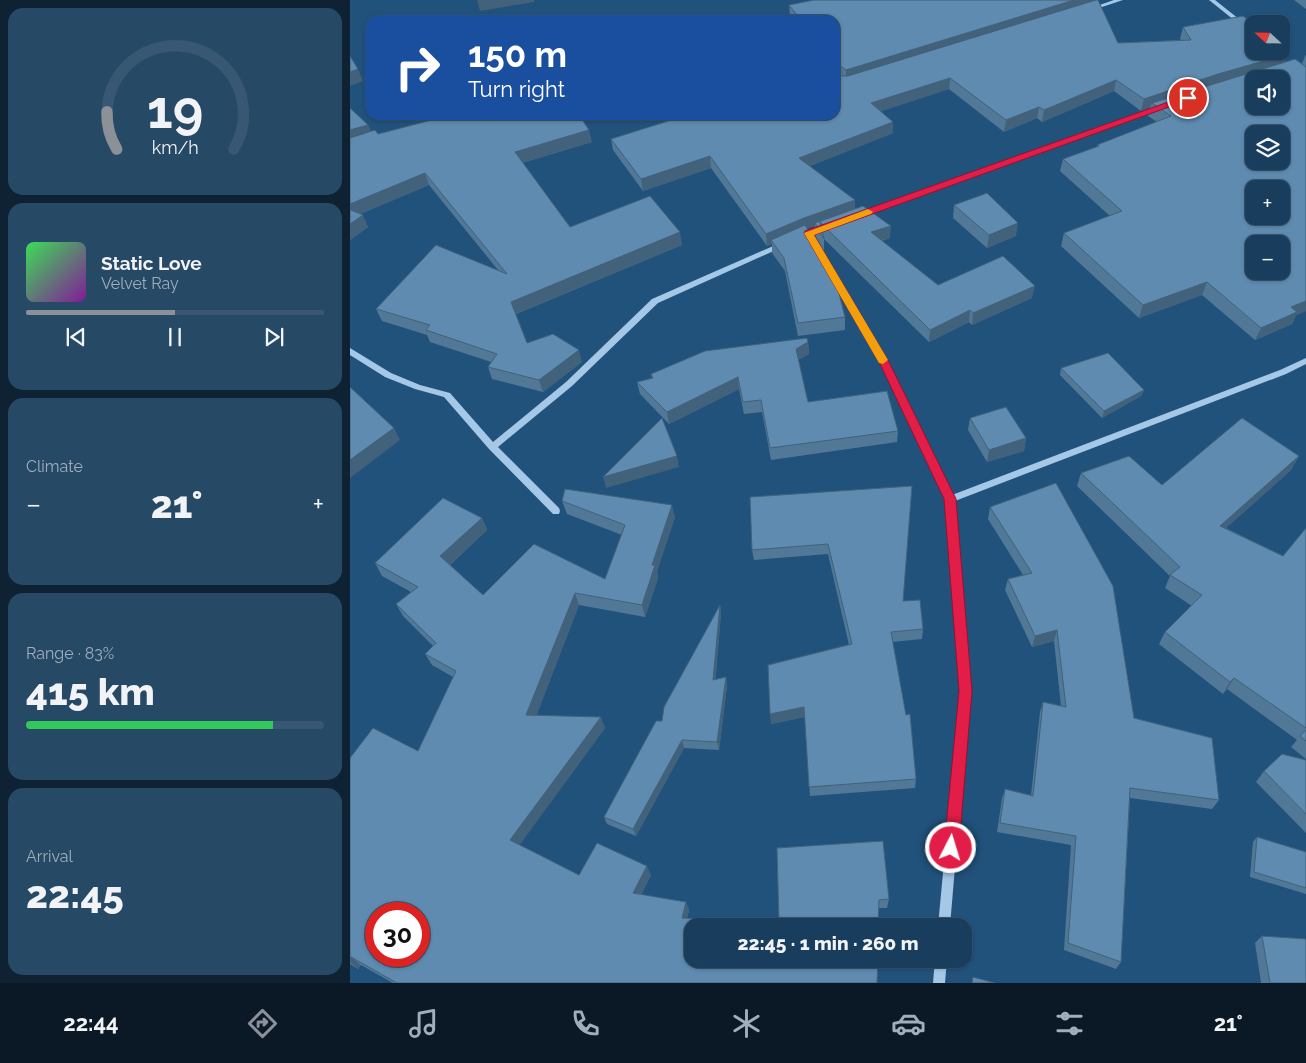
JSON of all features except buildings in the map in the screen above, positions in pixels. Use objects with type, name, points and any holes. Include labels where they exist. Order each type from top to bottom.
[{"type":"street","points":[[1080,12],[1120,0]]},
{"type":"street","points":[[1212,0],[1245,27]]},
{"type":"street","points":[[855,217],[1164,106]]},
{"type":"street","points":[[492,446],[568,384],[654,301],[791,241]]},
{"type":"street","points":[[823,258],[885,364],[950,499],[966,691],[945,918]]},
{"type":"street","points":[[350,351],[388,375],[418,388],[447,395],[492,446],[556,511]]},
{"type":"street","points":[[950,499],[1283,372],[1306,361]]},
{"type":"street","points":[[939,983],[940,968]]},
{"type":"slow traffic","points":[[868,212],[808,233],[883,360]]},
{"type":"route","points":[[951,848],[966,691],[950,499],[885,364],[808,233],[1188,98]]}]
